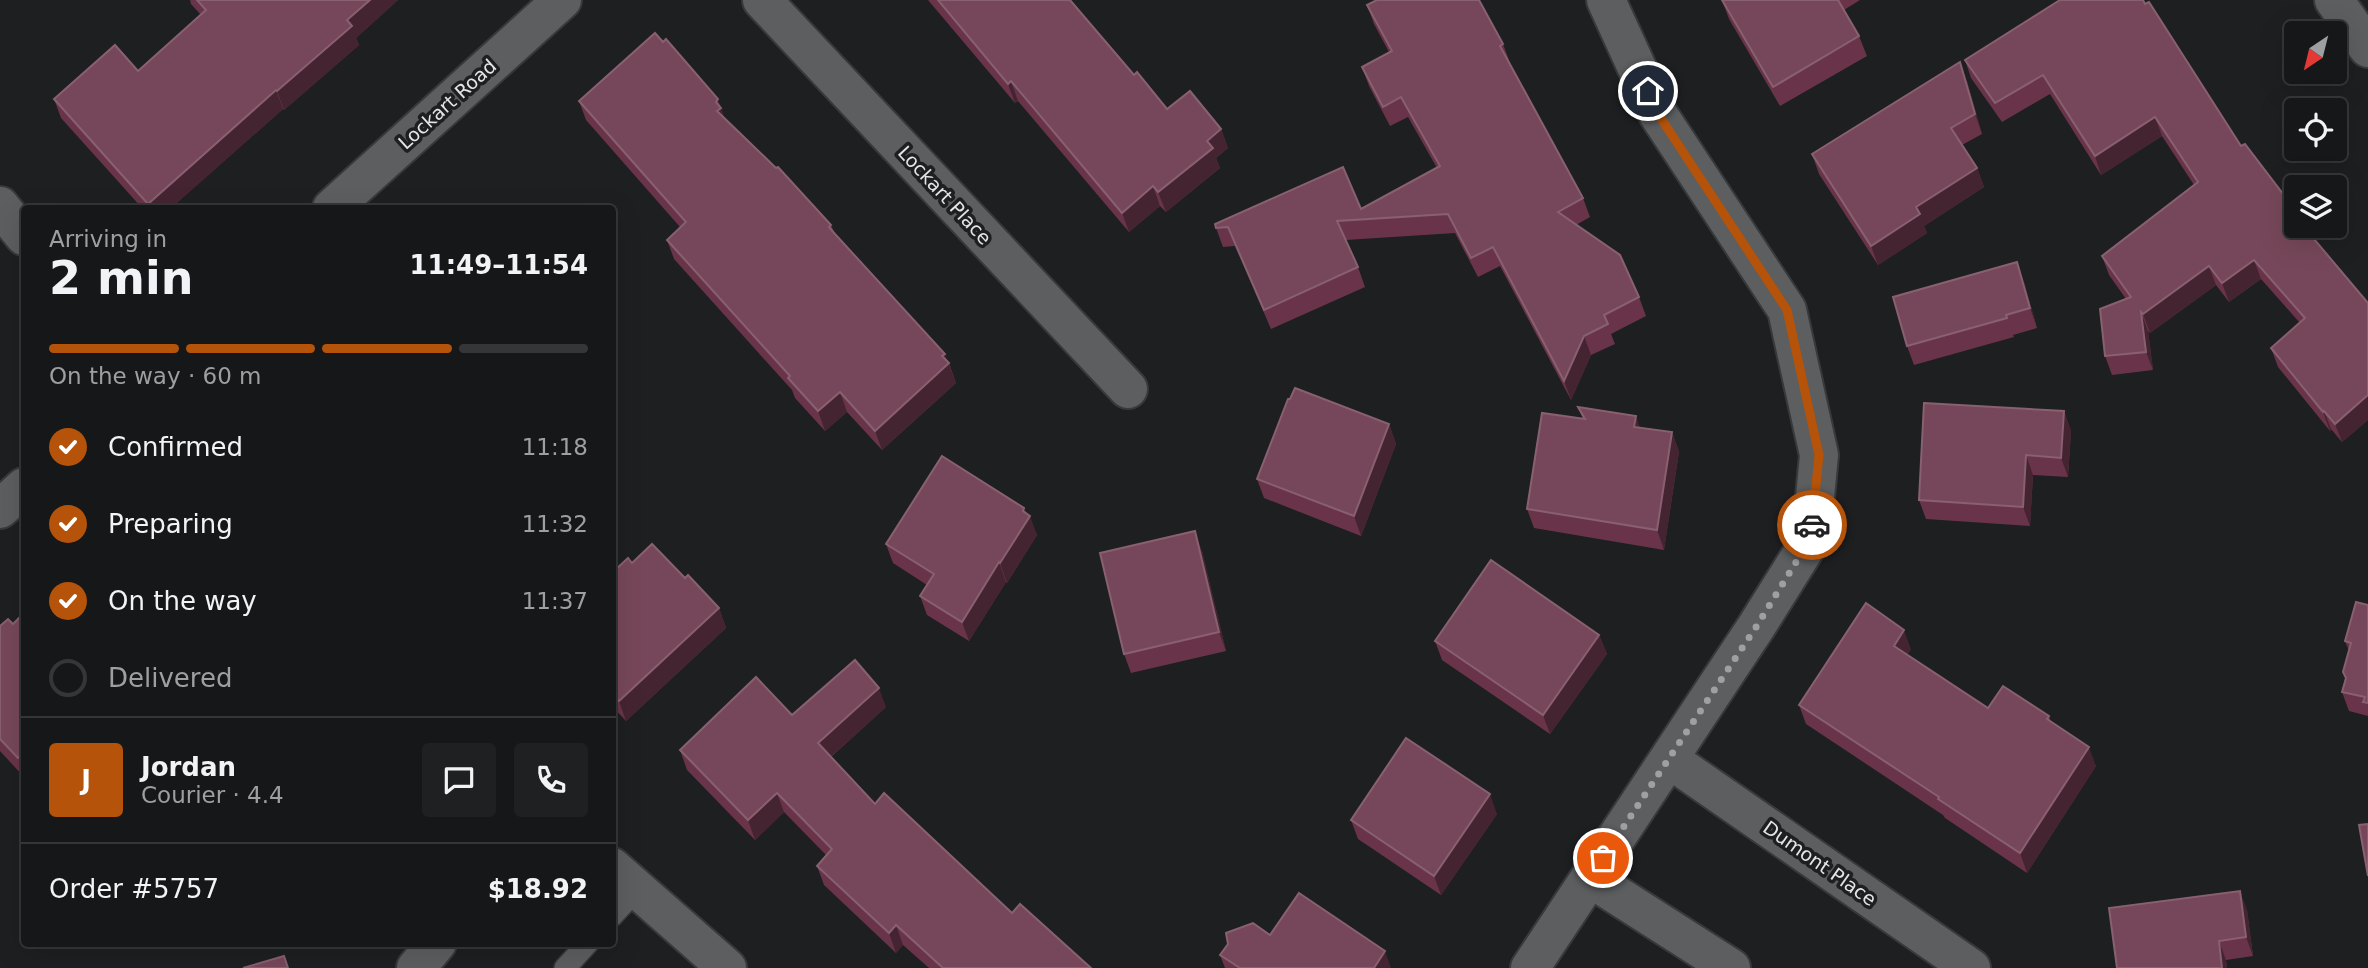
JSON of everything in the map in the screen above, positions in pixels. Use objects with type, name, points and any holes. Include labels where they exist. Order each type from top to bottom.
[{"type":"street","name":"Lockart Road","points":[[335,205],[562,0]]},
{"type":"street","name":"Lockart Place","points":[[761,0],[1128,389]]},
{"type":"street","points":[[1530,968],[1811,538],[1819,455],[1787,310],[1658,114],[1606,0]]},
{"type":"street","points":[[2334,0],[2368,48]]},
{"type":"street","points":[[0,206],[21,232]]},
{"type":"street","points":[[0,509],[21,490]]},
{"type":"street","name":"Dumont Place","points":[[1669,759],[1970,968]]},
{"type":"street","points":[[1590,878],[1731,968]]},
{"type":"street","points":[[621,891],[727,968]]},
{"type":"street","points":[[416,968],[434,947]]},
{"type":"lane","points":[[565,968],[584,947]]},
{"type":"building","points":[[197,0],[370,0],[347,20],[352,26],[148,204],[54,99],[115,45],[138,71],[206,10]]},
{"type":"building","points":[[938,0],[1070,0],[1134,75],[1137,72],[1167,109],[1190,91],[1221,129],[1207,141],[1213,148],[1158,192],[1153,186],[1122,213],[1011,81],[1008,84]]},
{"type":"building","points":[[1377,0],[1479,0],[1503,44],[1500,46],[1583,198],[1558,212],[1620,255],[1639,297],[1604,315],[1608,324],[1584,336],[1564,381],[1493,247],[1471,258],[1448,214],[1337,221],[1358,267],[1264,310],[1228,227],[1216,228],[1215,224],[1343,167],[1361,209],[1440,166],[1401,97],[1383,107],[1362,67],[1392,51],[1367,5]]},
{"type":"building","points":[[1722,0],[1838,0],[1859,36],[1773,87]]},
{"type":"building","points":[[2060,0],[2149,2],[2241,146],[2245,144],[2284,195],[2284,238],[2313,238],[2368,303],[2368,395],[2335,424],[2323,412],[2271,348],[2305,318],[2254,260],[2222,283],[2209,266],[2143,314],[2141,312],[2146,352],[2105,356],[2100,309],[2131,297],[2102,256],[2198,182],[2155,117],[2095,156],[2043,75],[1995,103],[1965,60]]},
{"type":"building","points":[[655,33],[663,42],[666,39],[718,99],[716,102],[721,108],[717,111],[778,167],[831,225],[829,227],[835,234],[945,354],[942,356],[949,363],[875,431],[840,392],[818,411],[788,378],[790,376],[667,240],[686,222],[579,101]]},
{"type":"building","points":[[1960,62],[1975,114],[1951,128],[1977,168],[1916,207],[1920,214],[1871,246],[1812,154]]},
{"type":"building","points":[[2017,262],[2030,308],[2006,315],[2007,318],[1907,346],[1893,297]]},
{"type":"building","points":[[1295,388],[1389,424],[1354,516],[1257,479],[1288,399]]},
{"type":"building","points":[[1924,403],[2064,411],[2061,458],[2026,455],[2023,507],[1919,500]]},
{"type":"building","points":[[1578,407],[1636,416],[1634,427],[1672,432],[1657,530],[1527,509],[1542,413],[1585,419]]},
{"type":"building","points":[[942,456],[1024,508],[1023,511],[1030,516],[962,622],[920,596],[934,574],[886,544]]},
{"type":"building","points":[[1195,531],[1219,632],[1124,654],[1100,553]]},
{"type":"building","points":[[652,544],[685,578],[688,575],[719,608],[619,701],[616,698],[616,569],[628,558],[632,563]]},
{"type":"building","points":[[1491,560],[1599,635],[1543,715],[1435,641]]},
{"type":"building","points":[[2356,602],[2368,605],[2368,703],[2363,702],[2365,697],[2342,692],[2346,678],[2343,672],[2351,643],[2345,641]]},
{"type":"building","points":[[1866,603],[1904,630],[1894,646],[1988,708],[2003,686],[2049,716],[2047,719],[2089,747],[2020,853],[1799,705]]},
{"type":"building","points":[[21,616],[21,755],[18,758],[0,739],[0,626],[8,619],[13,624]]},
{"type":"building","points":[[855,660],[879,688],[818,743],[875,804],[884,793],[1012,913],[1020,904],[1091,968],[943,968],[896,925],[889,933],[817,866],[832,849],[777,793],[748,820],[680,750],[756,677],[792,715]]},
{"type":"building","points":[[1406,738],[1490,794],[1434,876],[1351,820]]},
{"type":"building","points":[[2368,824],[2368,876],[2359,825]]},
{"type":"building","points":[[2240,891],[2246,937],[2219,941],[2222,968],[2117,968],[2109,908]]},
{"type":"building","points":[[1299,893],[1385,951],[1374,968],[1240,968],[1220,955],[1228,944],[1226,933],[1253,923],[1270,935]]},
{"type":"building","points":[[284,956],[288,968],[243,968]]},
{"type":"way so far","points":[[1603,858],[1756,627],[1811,538],[1812,525]]},
{"type":"route","points":[[1648,91],[1658,114],[1787,310],[1819,455],[1812,525]]}]
